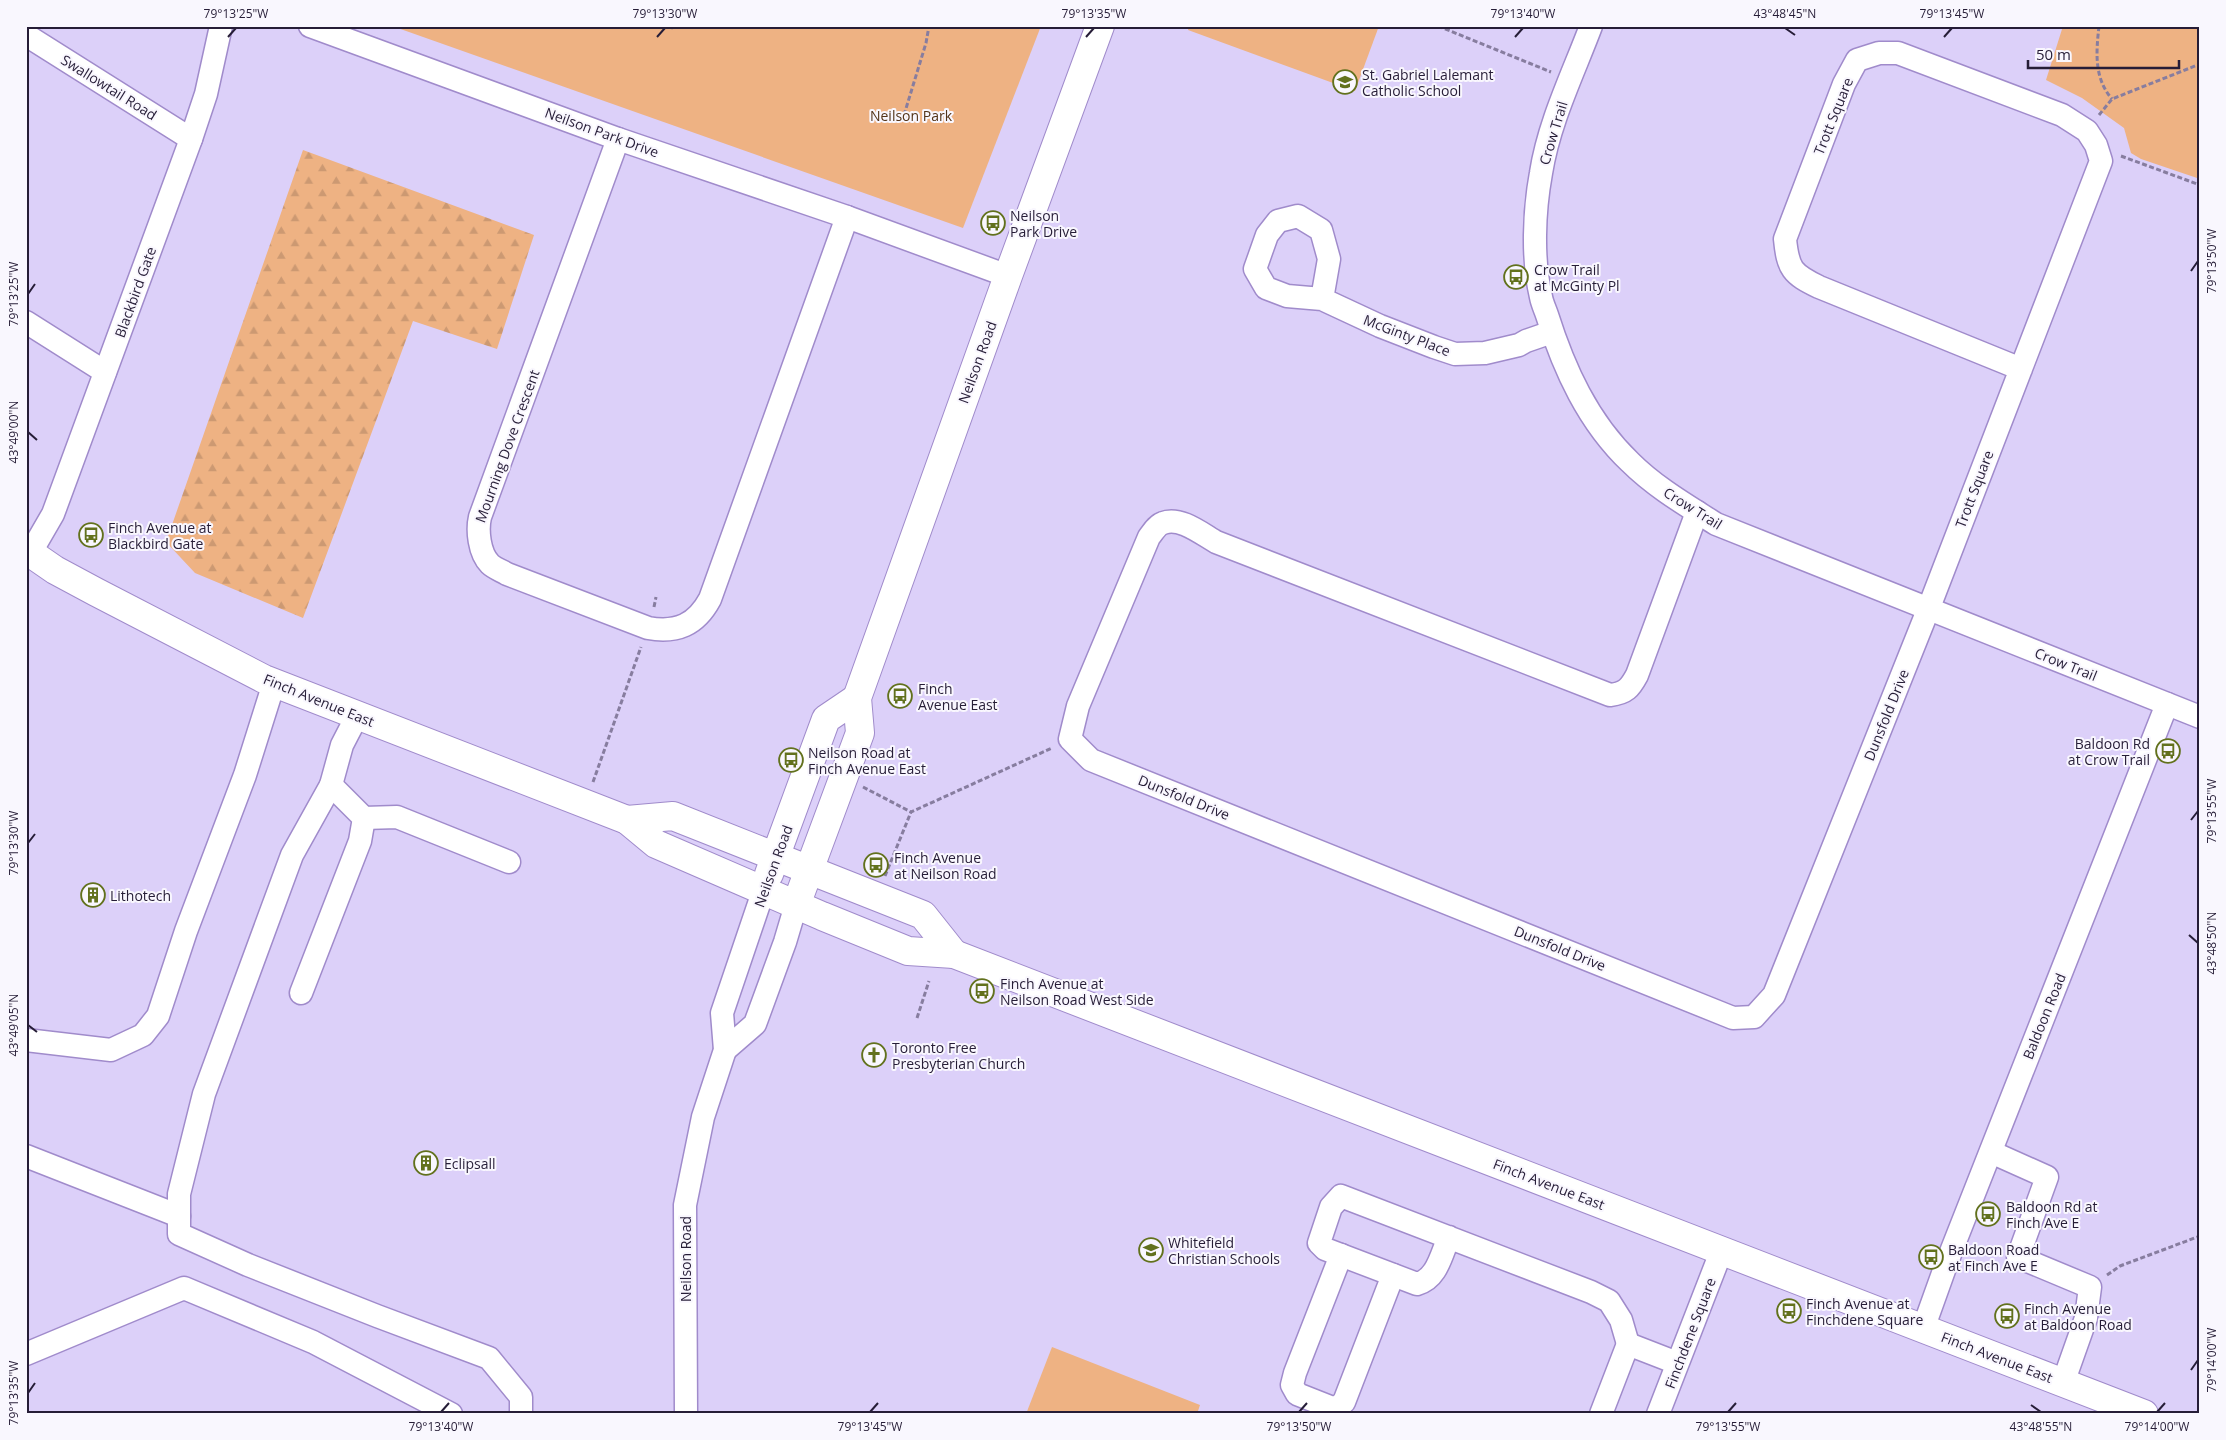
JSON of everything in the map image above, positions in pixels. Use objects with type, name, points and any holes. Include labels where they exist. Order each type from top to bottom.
[{"type":"main road","name":"Neilson Road","points":[[796,905],[860,733],[857,698],[1008,276],[1100,26]]},
{"type":"main road","name":"Finch Avenue East","points":[[29,551],[55,570],[274,683],[626,820],[656,844],[763,892],[908,951],[954,954],[2144,1414]]},
{"type":"main road","name":"Neilson Road","points":[[763,892],[826,719],[857,698]]},
{"type":"main road","name":"Finch Avenue East","points":[[626,820],[673,816],[923,915],[954,954]]},
{"type":"street","name":"Blackbird Gate","points":[[29,551],[53,514],[191,139],[206,94],[221,26]]},
{"type":"street","name":"Neilson Park Drive","points":[[310,26],[618,139],[847,217],[1008,276]]},
{"type":"street","name":"Crow Trail","points":[[1592,26],[1552,131],[1541,172],[1536,227],[1541,297],[1552,332],[1566,368],[1588,412],[1610,440],[1630,462],[1667,493],[1716,524],[1928,610],[2200,716]]},
{"type":"street","name":"Swallowtail Road","points":[[26,35],[191,139]]},
{"type":"street","name":"Trott Square","points":[[2021,369],[1798,277],[1790,265],[1785,239],[1844,84],[1857,60],[1879,52],[1898,53],[2062,115],[2087,131]]},
{"type":"street","points":[[2087,131],[2096,146],[2101,161]]},
{"type":"street","name":"Mourning Dove Crescent","points":[[618,139],[477,530],[489,563],[507,574],[648,628],[660,630],[678,628],[691,622],[703,612],[710,599],[847,217]]},
{"type":"street","name":"Trott Square","points":[[1928,610],[2101,161]]},
{"type":"street","name":"McGinty Place","points":[[1322,299],[1380,326],[1434,348],[1455,354],[1494,351],[1519,345],[1552,332]]},
{"type":"street","points":[[26,322],[105,372]]},
{"type":"street","points":[[1070,739],[1078,706],[1149,537],[1163,523],[1172,521],[1187,525],[1216,542],[1610,695],[1620,694],[1630,689],[1637,675],[1697,512]]},
{"type":"street","name":"Dunsfold Drive","points":[[1070,739],[1091,760],[1733,1018],[1754,1017],[1774,995],[1928,610]]},
{"type":"street","points":[[26,1040],[111,1050],[143,1035],[158,1016],[186,931],[245,775],[274,683]]},
{"type":"street","name":"Baldoon Road","points":[[1923,1329],[2167,704]]},
{"type":"street","points":[[357,716],[342,745],[331,785],[292,855],[204,1094],[179,1194],[179,1234],[248,1265],[368,1313],[489,1358],[521,1398],[521,1414]]},
{"type":"street","points":[[331,785],[364,818],[397,817],[509,862]]},
{"type":"street","points":[[301,993],[360,841],[364,818]]},
{"type":"street","name":"Neilson Road","points":[[686,1414],[685,1205],[703,1117],[725,1050],[722,1013],[763,892]]},
{"type":"street","name":"Neilson Road","points":[[725,1050],[755,1024],[785,942],[796,905]]},
{"type":"street","points":[[1991,1152],[2047,1177],[2018,1257],[2090,1288],[2086,1318],[2062,1383]]},
{"type":"street","points":[[26,1156],[178,1216]]},
{"type":"street","points":[[1449,1237],[1433,1275],[1426,1282],[1417,1284],[1325,1249],[1319,1243],[1331,1207],[1341,1196],[1449,1237],[1609,1301],[1622,1320],[1628,1344],[1601,1414]]},
{"type":"street","name":"Finchdene Square","points":[[1658,1414],[1721,1252]]},
{"type":"street","points":[[1341,1255],[1295,1373],[1292,1386],[1297,1394],[1335,1409],[1344,1402],[1393,1275]]},
{"type":"street","points":[[26,1354],[184,1288],[313,1342],[452,1414]]},
{"type":"street","points":[[1628,1344],[1678,1363]]},
{"type":"path","points":[[904,115],[926,43],[929,26]]},
{"type":"path","points":[[1438,26],[1571,80]]},
{"type":"path","points":[[2099,26],[2096,57],[2099,78],[2112,99]]},
{"type":"path","points":[[2087,131],[2112,99],[2200,64]]},
{"type":"path","points":[[2101,161],[2122,156],[2200,185]]},
{"type":"path","points":[[586,804],[648,628],[656,597]]},
{"type":"path","points":[[877,898],[911,812],[1070,739]]},
{"type":"path","points":[[844,776],[911,812]]},
{"type":"path","points":[[917,1018],[929,981]]},
{"type":"path","points":[[2090,1288],[2120,1266],[2200,1236]]},
{"type":"green space","name":"Neilson Park","points":[[392,26],[1041,26],[963,228]]},
{"type":"green space","points":[[1189,26],[1379,26],[1355,91],[1188,30]]},
{"type":"green space","points":[[2063,26],[2200,26],[2200,179],[2141,159],[2131,153],[2124,128],[2082,98],[2046,80]]},
{"type":"green space","points":[[303,150],[534,235],[497,349],[413,321],[303,618],[195,573],[166,542]]},
{"type":"green space","points":[[1052,1347],[1200,1405],[1197,1414],[1026,1414]]},
{"type":"place","name":"St. Gabriel Lalemant Catholic School","points":[[1345,82]]},
{"type":"place","name":"Neilson Park Drive","points":[[993,223]]},
{"type":"place","name":"Crow Trail at McGinty Pl","points":[[1516,277]]},
{"type":"place","name":"Finch Avenue at Blackbird Gate","points":[[91,535]]},
{"type":"place","name":"Finch Avenue East","points":[[900,696]]},
{"type":"place","name":"Baldoon Rd at Crow Trail","points":[[2168,751]]},
{"type":"place","name":"Neilson Road at Finch Avenue East","points":[[791,760]]},
{"type":"place","name":"Finch Avenue at Neilson Road","points":[[876,865]]},
{"type":"place","name":"Lithotech","points":[[93,895]]},
{"type":"place","name":"Finch Avenue at Neilson Road West Side","points":[[982,991]]},
{"type":"place","name":"Toronto Free Presbyterian Church","points":[[874,1055]]},
{"type":"place","name":"Eclipsall","points":[[426,1163]]},
{"type":"place","name":"Baldoon Rd at Finch Ave E","points":[[1988,1214]]},
{"type":"place","name":"Whitefield Christian Schools","points":[[1151,1250]]},
{"type":"place","name":"Baldoon Road at Finch Ave E","points":[[1931,1257]]},
{"type":"place","name":"Finch Avenue at Finchdene Square","points":[[1789,1311]]},
{"type":"place","name":"Finch Avenue at Baldoon Road","points":[[2007,1316]]}]
